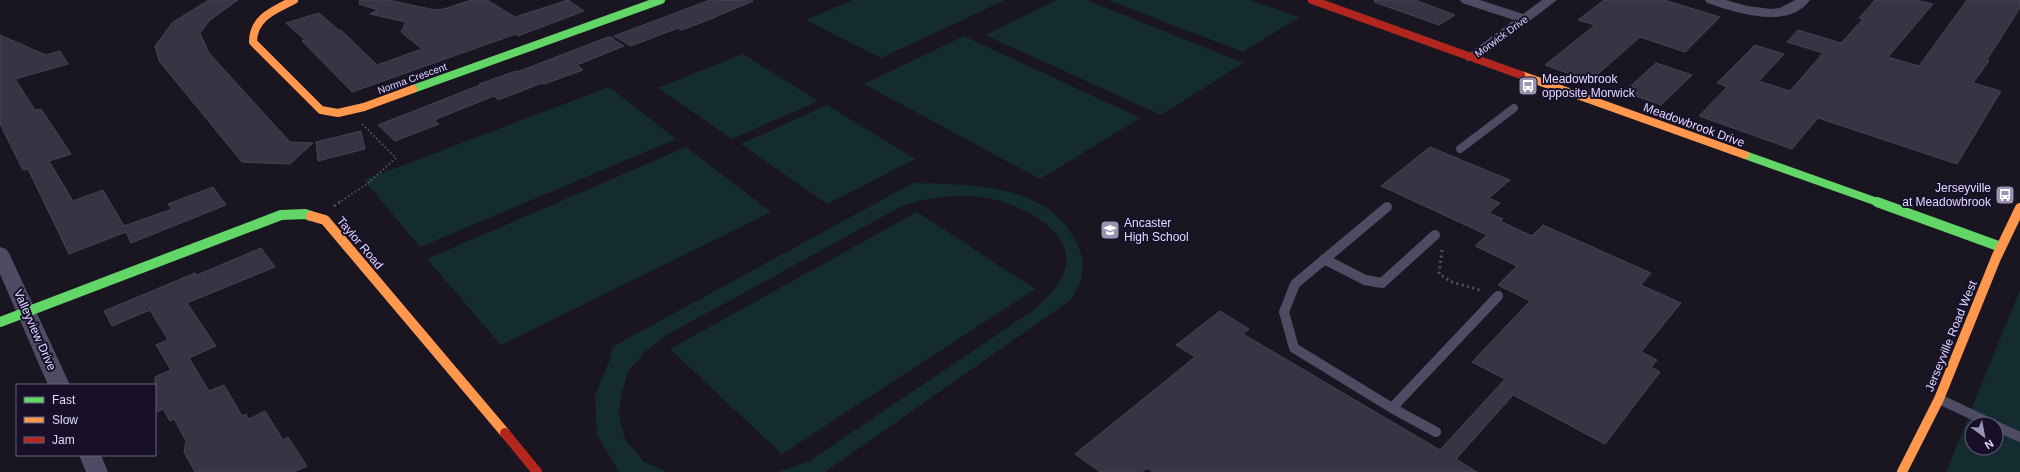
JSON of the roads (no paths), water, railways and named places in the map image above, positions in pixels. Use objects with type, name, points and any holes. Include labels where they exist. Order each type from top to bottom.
[{"type":"street","name":"Norma Crescent","points":[[294,0],[267,15],[258,22],[251,31],[253,42],[321,110],[338,113],[364,107],[661,0]]},
{"type":"street","name":"Meadowbrook Drive","points":[[1312,0],[2000,247]]},
{"type":"street","points":[[1467,0],[1524,19]]},
{"type":"street","name":"Morwick Drive","points":[[1472,58],[1550,0]]},
{"type":"street","points":[[1712,0],[1749,12],[1770,13],[1786,11],[1803,0]]},
{"type":"street","name":"Jerseyville Road West","points":[[1902,472],[1939,399],[2000,247],[2020,208]]},
{"type":"street","name":"Taylor Road","points":[[0,322],[222,236],[281,215],[305,214],[325,220],[537,472]]},
{"type":"street","name":"Valleyview Drive","points":[[0,253],[59,384]]},
{"type":"street","points":[[90,456],[97,472]]},
{"type":"lane","points":[[1460,149],[1514,108]]},
{"type":"lane","points":[[1387,207],[1295,284],[1284,312],[1294,348],[1392,408],[1436,432]]},
{"type":"lane","points":[[1324,259],[1365,280],[1382,283],[1435,235]]},
{"type":"lane","points":[[1392,408],[1498,296]]},
{"type":"lane","points":[[1939,399],[1975,416]]},
{"type":"lane","points":[[2004,430],[2020,437]]},
{"type":"place","name":"Meadowbrook opposite Morwick","points":[[1528,86]]},
{"type":"place","name":"Jerseyville at Meadowbrook","points":[[2005,195]]},
{"type":"place","name":"Ancaster High School","points":[[1110,230]]}]
